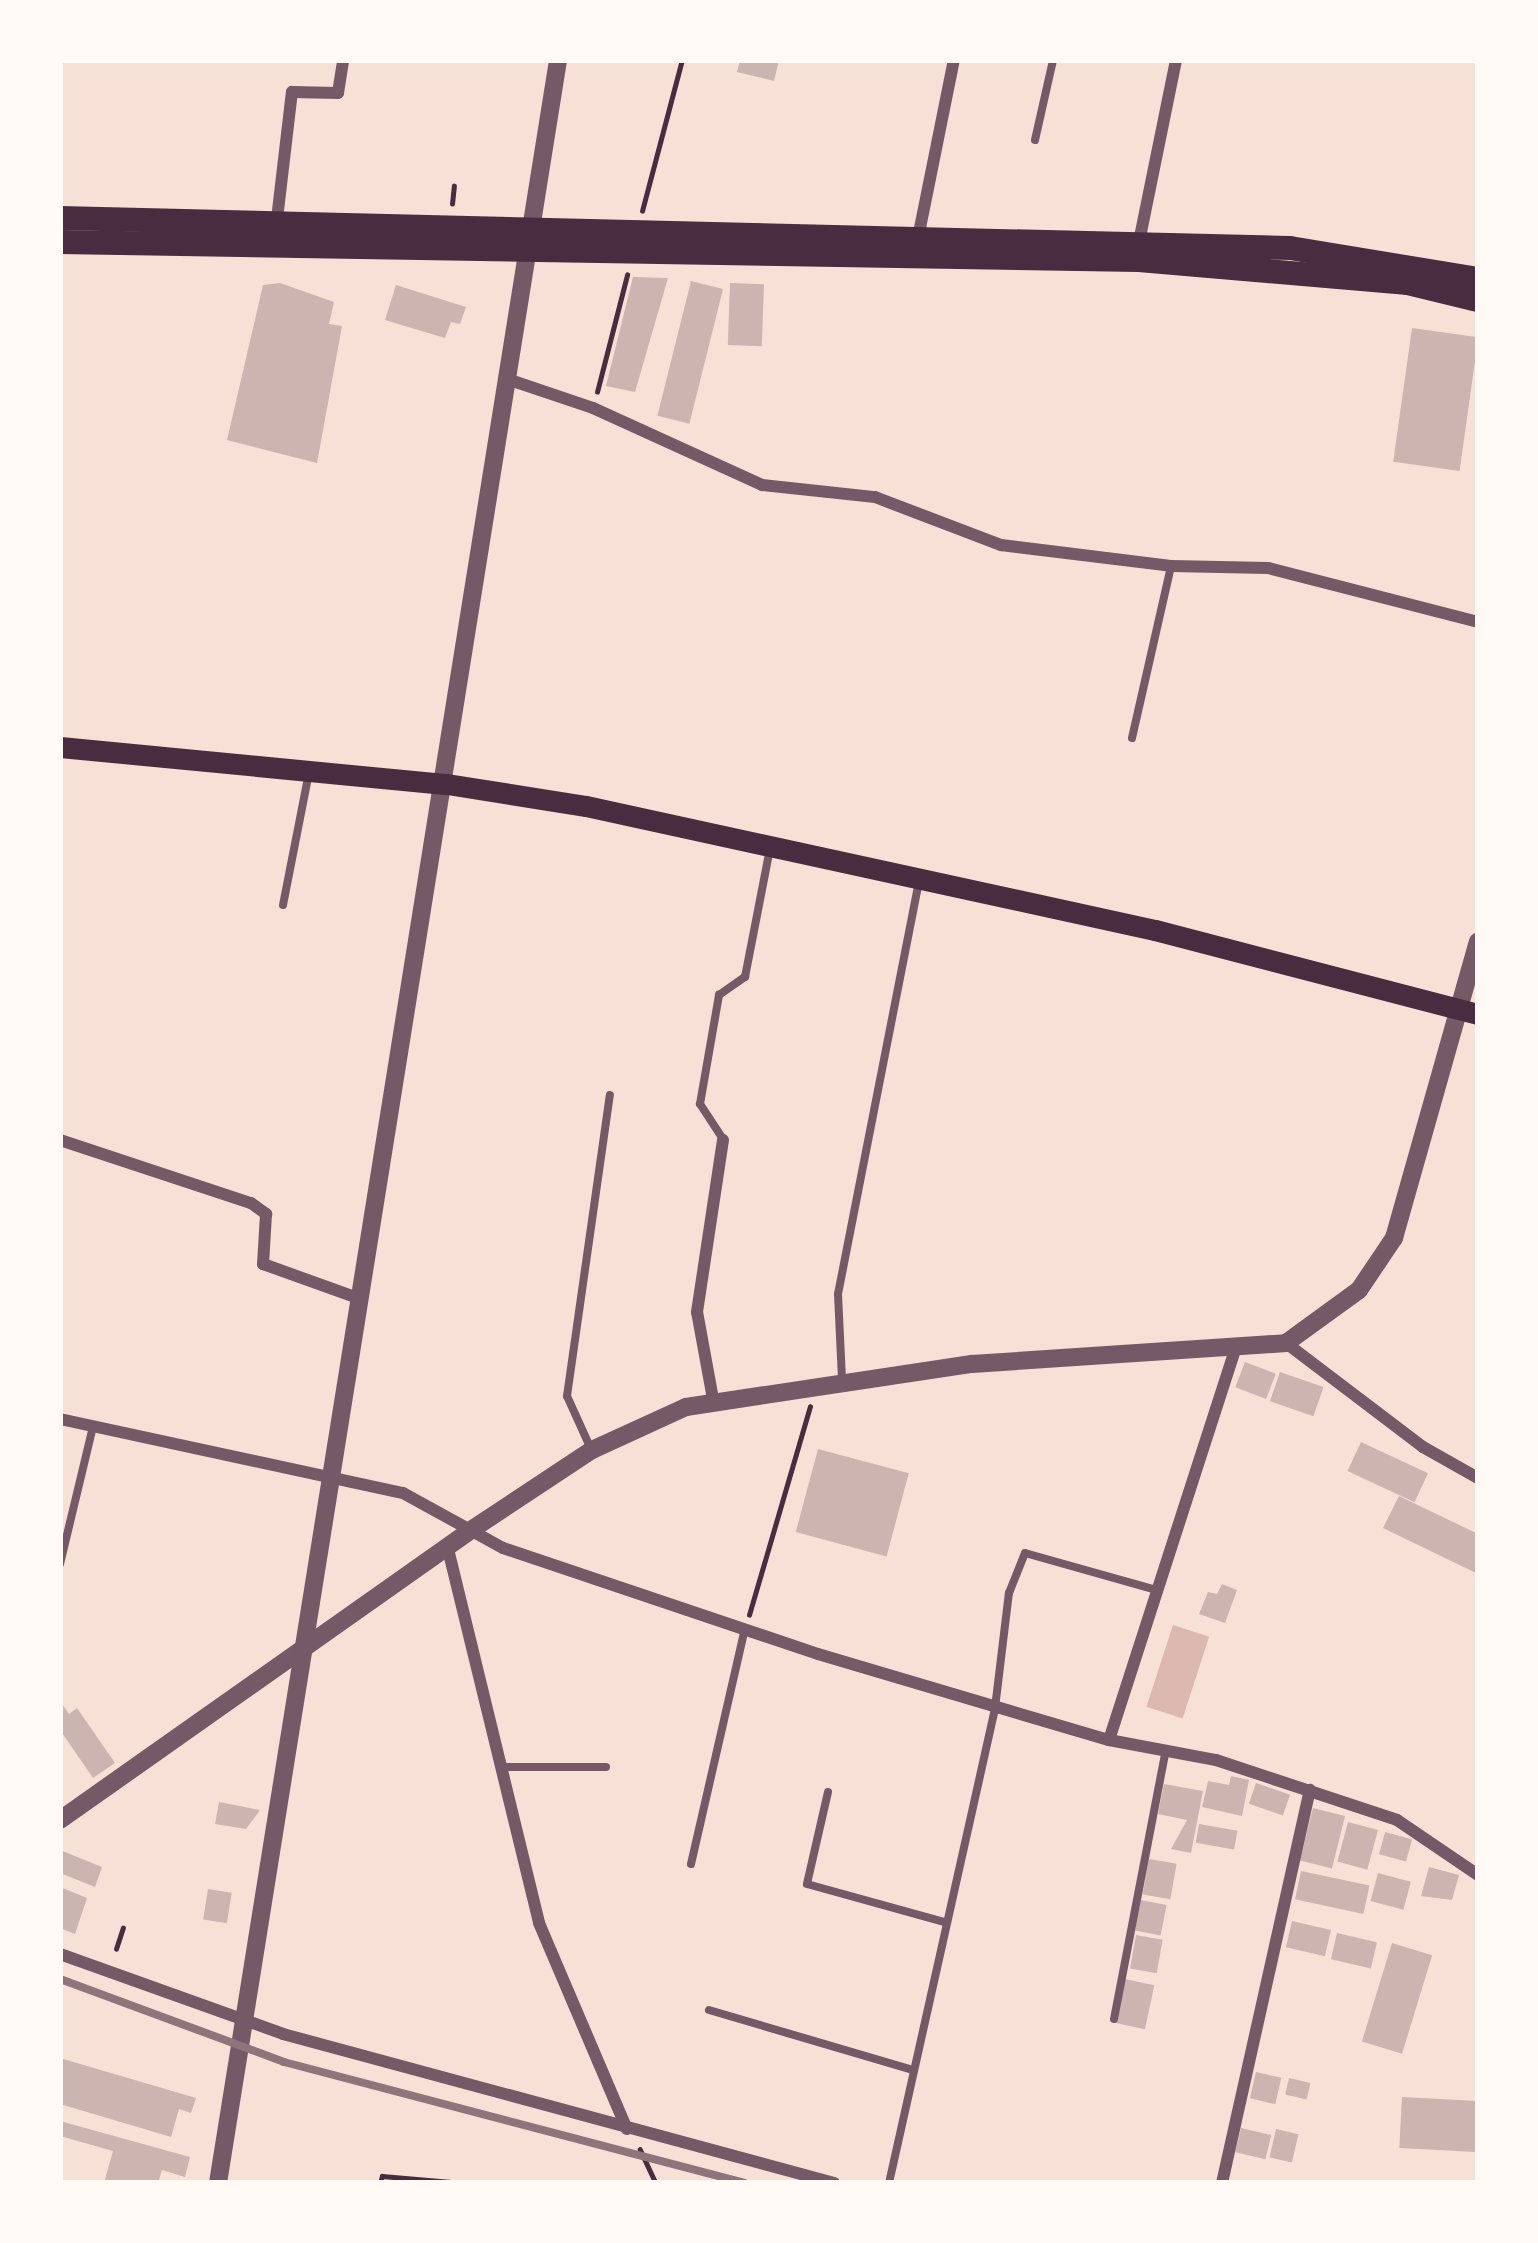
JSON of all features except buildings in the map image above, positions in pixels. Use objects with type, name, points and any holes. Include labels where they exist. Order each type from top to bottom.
[{"type":"highway","points":[[60,218],[535,226],[634,242],[1232,265],[1408,283],[1478,301]]},
{"type":"highway","points":[[60,242],[532,254],[634,242],[918,238],[1139,242],[1290,248],[1478,279]]},
{"type":"main road","points":[[60,747],[447,784],[1155,930],[1470,1012]]},
{"type":"street","points":[[277,219],[292,92],[338,93],[343,60]]},
{"type":"street","points":[[218,2183],[532,254],[557,60]]},
{"type":"street","points":[[918,238],[954,60]]},
{"type":"street","points":[[1139,242],[1176,60]]},
{"type":"street","points":[[510,380],[593,407],[762,484],[875,497],[1001,544],[1171,566],[1268,568],[1478,622]]},
{"type":"street","points":[[60,1820],[592,1450],[712,1400],[972,1364],[1286,1343],[1359,1291],[1386,1252],[1470,1012],[1478,942]]},
{"type":"street","points":[[712,1400],[697,1312],[723,1139]]},
{"type":"street","points":[[60,1140],[251,1203],[266,1214],[263,1264],[361,1299]]},
{"type":"street","points":[[1286,1343],[1423,1448],[1478,1478]]},
{"type":"street","points":[[1109,1740],[1234,1350]]},
{"type":"street","points":[[60,1419],[403,1492],[468,1532],[745,1627],[995,1708],[1310,1790],[1397,1820],[1478,1875]]},
{"type":"street","points":[[448,1549],[505,1767],[539,1923],[627,2129]]},
{"type":"street","points":[[1222,2183],[1310,1790]]},
{"type":"street","points":[[60,1954],[247,2020],[834,2183]]},
{"type":"lane","points":[[1036,140],[1053,60]]},
{"type":"lane","points":[[1132,738],[1171,566]]},
{"type":"lane","points":[[283,905],[309,771]]},
{"type":"lane","points":[[723,1139],[700,1104],[719,995],[745,977],[770,847]]},
{"type":"lane","points":[[842,1381],[838,1294],[919,881]]},
{"type":"lane","points":[[592,1450],[566,1396],[610,1095]]},
{"type":"lane","points":[[60,1564],[93,1425]]},
{"type":"lane","points":[[889,2183],[995,1708],[1009,1593],[1025,1553],[1157,1590]]},
{"type":"lane","points":[[691,1864],[745,1627]]},
{"type":"lane","points":[[1114,2019],[1166,1753]]},
{"type":"lane","points":[[505,1767],[606,1767]]},
{"type":"lane","points":[[828,1792],[807,1884],[944,1922]]},
{"type":"lane","points":[[709,2010],[913,2070]]},
{"type":"path","points":[[593,407],[682,60]]},
{"type":"path","points":[[745,1627],[817,1384]]},
{"type":"path","points":[[116,1949],[123,1928]]},
{"type":"path","points":[[627,2129],[656,2183]]},
{"type":"path","points":[[380,2183],[382,2176],[463,2183]]},
{"type":"shaded area","points":[[1173,1625],[1209,1637],[1183,1719],[1146,1707]]},
{"type":"railway","points":[[60,1979],[284,2062],[744,2183]]}]
